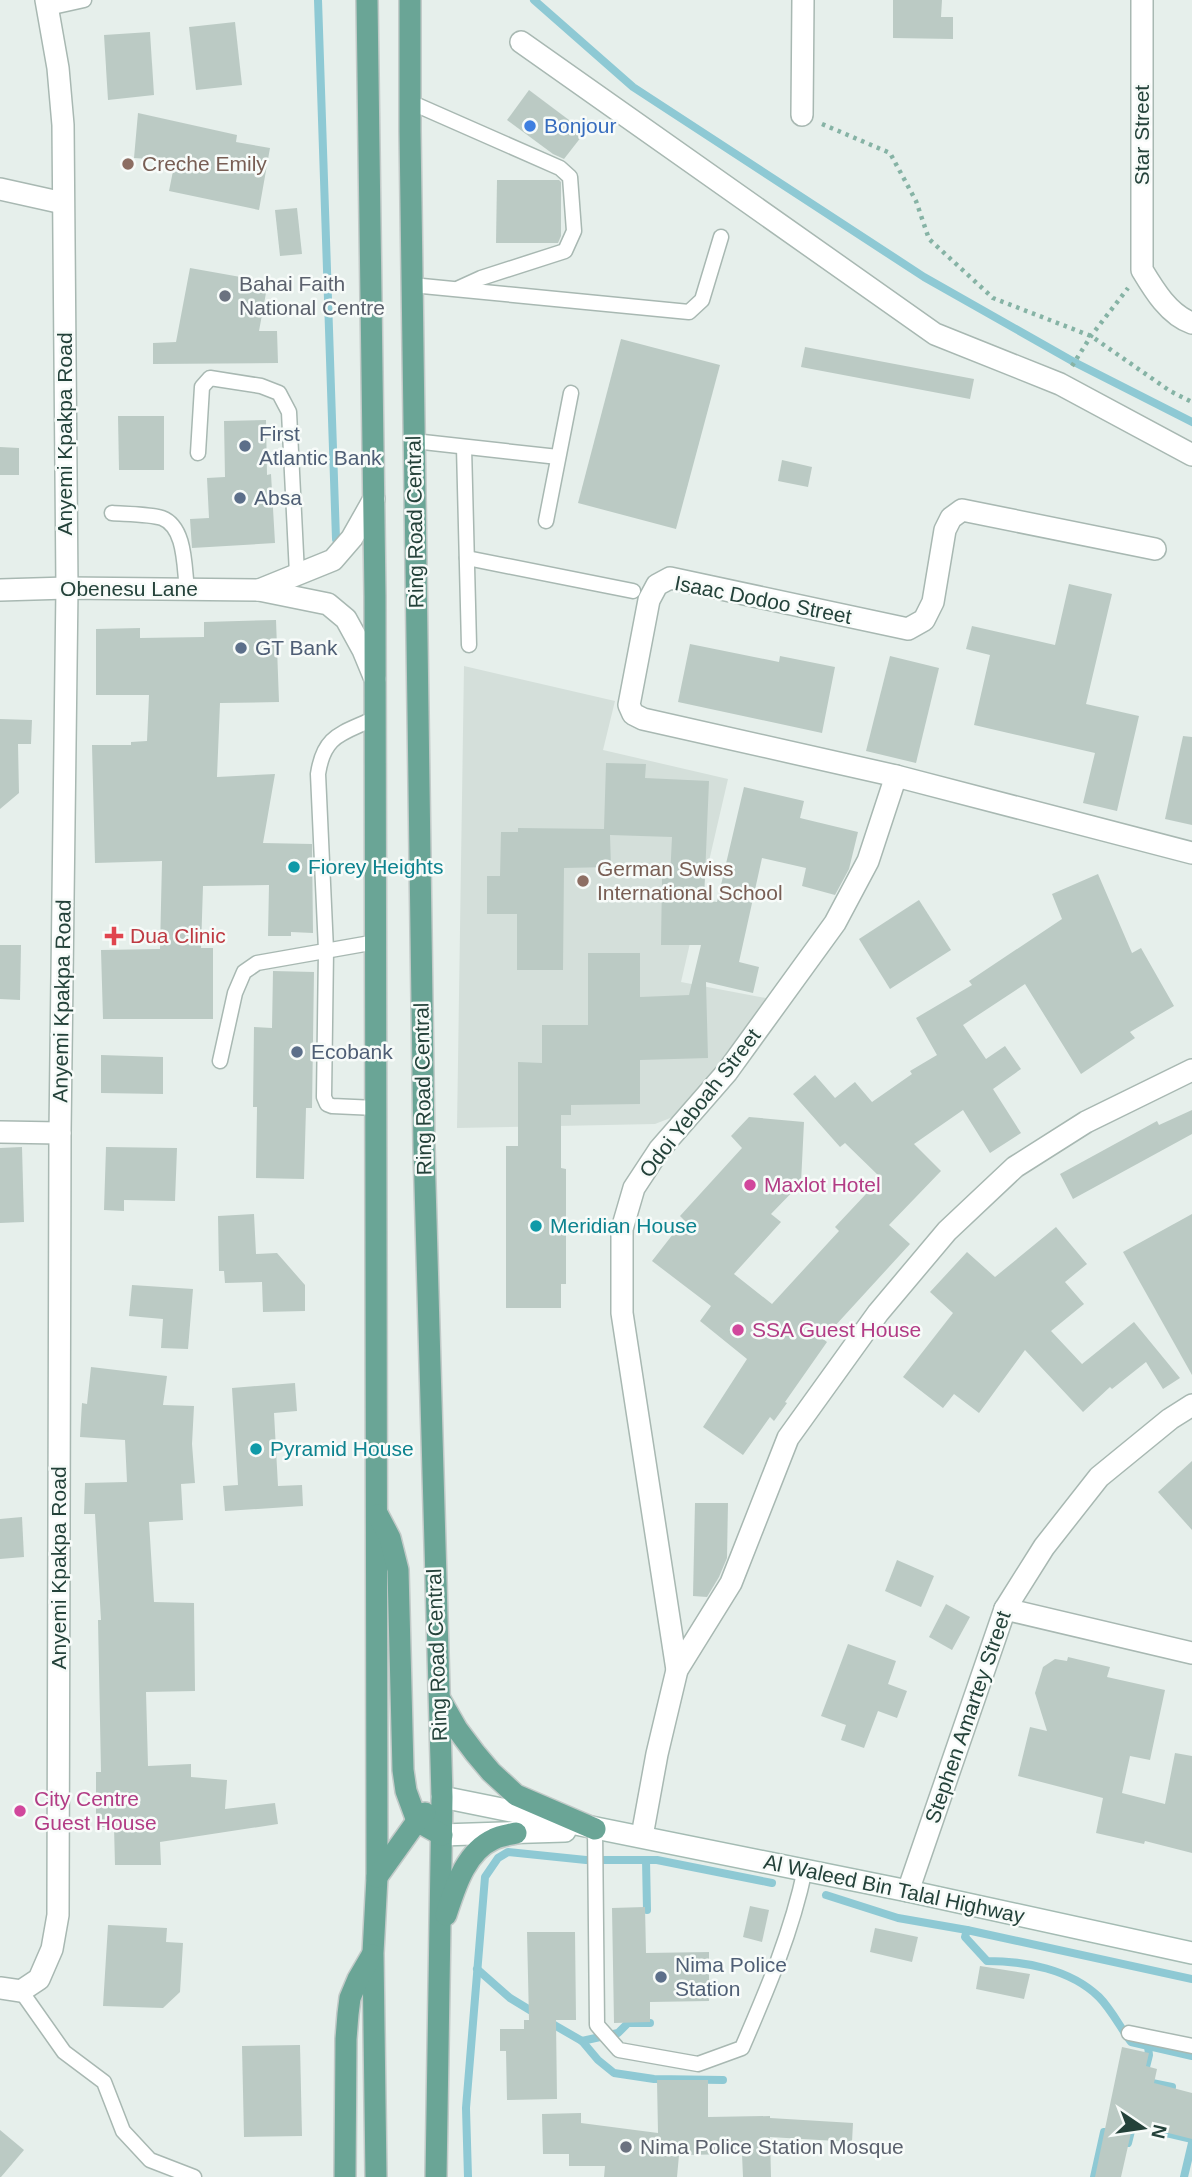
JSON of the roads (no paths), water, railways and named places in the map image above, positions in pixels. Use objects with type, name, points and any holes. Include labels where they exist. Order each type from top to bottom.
[{"type":"main road","name":"Ring Road Central","points":[[367,0],[375,679],[377,1877],[373,1953],[376,2177]]},
{"type":"main road","name":"Ring Road Central","points":[[410,0],[424,1148],[442,1797],[436,2177]]},
{"type":"main road","points":[[376,1512],[390,1538],[398,1570],[403,1770],[406,1791],[417,1821],[442,1835]]},
{"type":"main road","points":[[438,1695],[457,1729],[475,1753],[516,1795],[595,1829]]},
{"type":"main road","points":[[377,1877],[417,1821],[442,1797]]},
{"type":"main road","points":[[438,1940],[458,1879],[474,1854],[493,1839],[516,1833]]},
{"type":"main road","points":[[345,2177],[346,2039],[350,1998],[373,1953]]},
{"type":"street","points":[[802,115],[803,0]]},
{"type":"street","name":"Star Street","points":[[1142,0],[1142,270],[1158,296],[1182,320],[1192,323]]},
{"type":"street","name":"Anyemi Kpakpa Road","points":[[10,1989],[39,1979],[52,1950],[58,1915],[60,1133],[67,588],[62,114],[58,68],[47,4]]},
{"type":"street","points":[[522,42],[935,334],[1060,384],[1192,455]]},
{"type":"street","points":[[0,190],[64,203]]},
{"type":"street","name":"Obenesu Lane","points":[[259,590],[333,560],[352,538],[374,499]]},
{"type":"street","name":"Isaac Dodoo Street","points":[[1155,549],[962,510],[951,518],[945,530],[933,603],[924,620],[908,629],[670,578],[657,585],[649,600],[629,705],[633,714],[643,719],[896,776],[1192,853]]},
{"type":"street","name":"Obenesu Lane","points":[[0,590],[259,590],[328,604],[346,619],[375,679]]},
{"type":"street","name":"Odoi Yeboah Street","points":[[677,1670],[622,1313],[622,1229],[634,1188],[659,1150],[727,1072],[835,923],[868,860],[896,776]]},
{"type":"street","points":[[642,1836],[657,1754],[677,1670],[731,1583],[789,1438],[877,1313],[939,1241],[1015,1167],[1086,1122],[1192,1070]]},
{"type":"street","points":[[0,1132],[60,1133]]},
{"type":"street","name":"Stephen Amartey Street","points":[[908,1891],[1005,1609],[1044,1547],[1099,1477],[1170,1419],[1192,1405]]},
{"type":"street","points":[[1005,1609],[1192,1653]]},
{"type":"street","name":"Al Waleed Bin Talal Highway","points":[[442,1797],[805,1869],[1192,1953]]},
{"type":"street","name":"Al Waleed Bin Talal Highway","points":[[442,1835],[595,1829]]},
{"type":"lane","points":[[47,4],[84,0]]},
{"type":"lane","points":[[410,103],[560,168],[570,177],[573,231],[565,251],[458,288]]},
{"type":"lane","points":[[412,285],[689,312],[702,300],[721,237]]},
{"type":"lane","points":[[198,453],[202,387],[210,378],[261,386],[279,393],[289,412],[297,573]]},
{"type":"lane","points":[[546,521],[571,393]]},
{"type":"lane","points":[[414,441],[558,457]]},
{"type":"lane","points":[[464,447],[469,645]]},
{"type":"lane","points":[[112,513],[163,518],[175,528],[181,544],[187,589]]},
{"type":"lane","points":[[467,558],[633,590]]},
{"type":"lane","points":[[375,718],[334,738],[321,754],[318,774],[326,950],[324,1097],[327,1104],[332,1106],[376,1108]]},
{"type":"lane","points":[[220,1061],[235,993],[244,972],[257,963],[376,942]]},
{"type":"lane","points":[[595,1829],[597,2025],[619,2050],[698,2064],[742,2048],[774,1974],[797,1905],[805,1869]]},
{"type":"lane","points":[[10,1989],[64,2052],[104,2082],[123,2131],[150,2160],[194,2177]]},
{"type":"lane","points":[[1129,2033],[1192,2046]]},
{"type":"waterway","points":[[318,0],[336,539]]},
{"type":"waterway","points":[[534,0],[633,87],[924,277],[1074,362],[1192,422]]},
{"type":"waterway","points":[[468,2177],[466,2108],[485,1877],[498,1858],[508,1852],[586,1860],[657,1860],[772,1883]]},
{"type":"waterway","points":[[646,1860],[647,1910]]},
{"type":"waterway","points":[[826,1895],[898,1918],[967,1930],[1192,1979]]},
{"type":"waterway","points":[[967,1930],[965,1937],[987,1961],[1046,1968],[1087,1987],[1099,1997],[1131,2042],[1192,2056]]},
{"type":"waterway","points":[[477,1969],[510,1998],[538,2015]]},
{"type":"waterway","points":[[549,2022],[582,2041],[598,2060],[614,2073],[654,2079],[723,2080]]},
{"type":"waterway","points":[[582,2041],[618,2033],[628,2023],[650,2023]]},
{"type":"waterway","points":[[1144,2075],[1149,2055],[1148,2046]]},
{"type":"waterway","points":[[1147,2082],[1172,2087],[1170,2097]]},
{"type":"waterway","points":[[1128,2143],[1135,2115]]},
{"type":"waterway","points":[[1164,2124],[1162,2132],[1192,2139]]},
{"type":"waterway","points":[[1094,2177],[1104,2132]]},
{"type":"waterway","points":[[1184,2177],[1192,2143]]},
{"type":"place","name":"Bonjour","points":[[530,126]]},
{"type":"place","name":"Creche Emily","points":[[128,164]]},
{"type":"place","name":"Bahai Faith National Centre","points":[[225,296]]},
{"type":"place","name":"First Atlantic Bank","points":[[245,446]]},
{"type":"place","name":"Absa","points":[[240,498]]},
{"type":"place","name":"GT Bank","points":[[241,648]]},
{"type":"place","name":"Fiorey Heights","points":[[294,867]]},
{"type":"place","name":"German Swiss International School","points":[[583,881]]},
{"type":"place","name":"Dua Clinic","points":[[114,936]]},
{"type":"place","name":"Ecobank","points":[[297,1052]]},
{"type":"place","name":"Maxlot Hotel","points":[[750,1185]]},
{"type":"place","name":"Meridian House","points":[[536,1226]]},
{"type":"place","name":"SSA Guest House","points":[[738,1330]]},
{"type":"place","name":"Pyramid House","points":[[256,1449]]},
{"type":"place","name":"City Centre Guest House","points":[[20,1811]]},
{"type":"place","name":"Nima Police Station","points":[[661,1977]]},
{"type":"place","name":"Nima Police Station Mosque","points":[[626,2147]]}]
